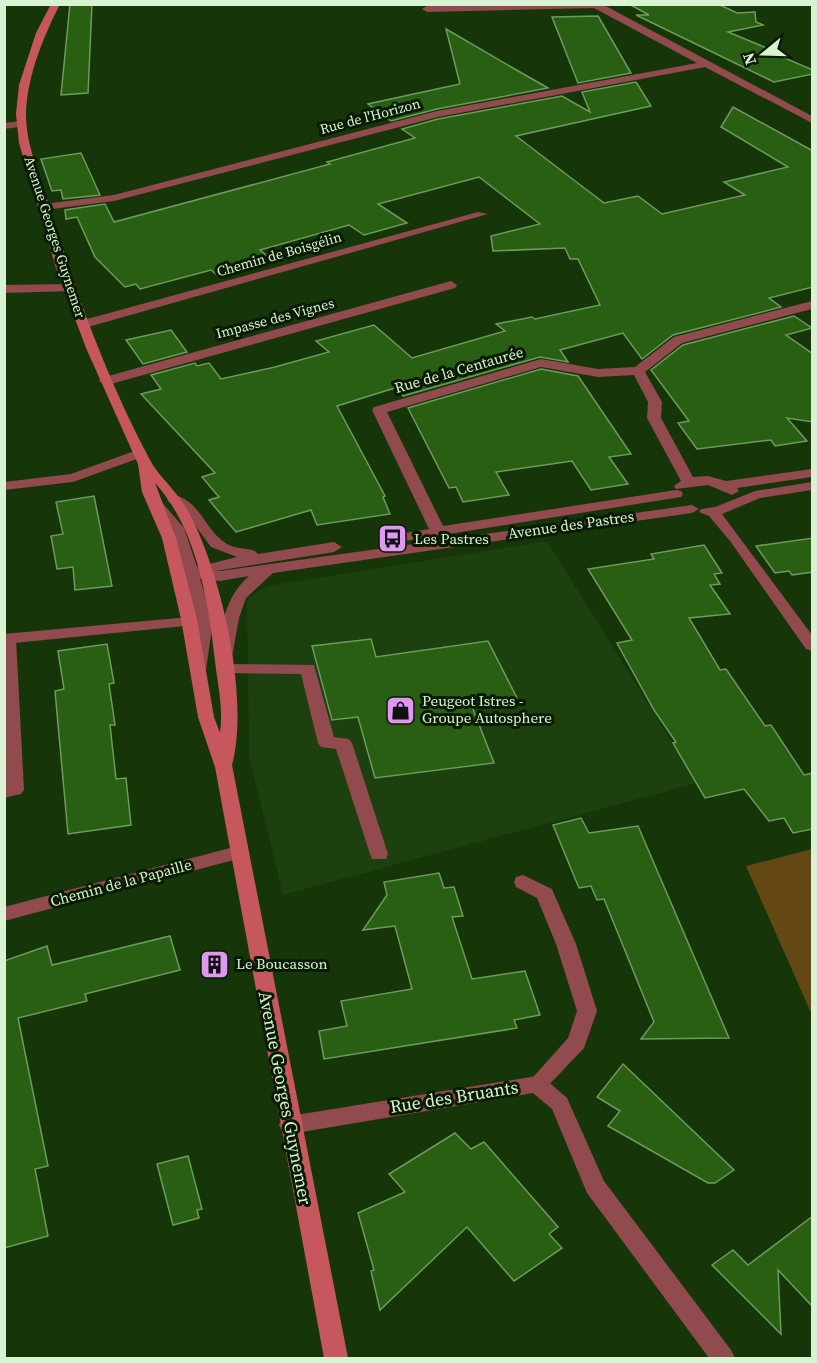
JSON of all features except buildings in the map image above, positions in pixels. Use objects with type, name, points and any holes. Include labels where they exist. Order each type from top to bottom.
[{"type":"main road","name":"Avenue Georges Guynemer","points":[[56,4],[41,33],[24,85],[22,124],[24,143],[70,288],[106,381],[143,459],[152,500],[169,538],[189,622],[206,717],[224,767],[238,852],[336,1359]]},
{"type":"main road","name":"Avenue Georges Guynemer","points":[[143,459],[164,482],[174,499],[201,573],[224,665],[230,721],[224,767]]},
{"type":"street","points":[[427,9],[595,5],[813,120]]},
{"type":"street","name":"Rue de l'Horizon","points":[[44,207],[114,198],[437,114],[706,64]]},
{"type":"street","points":[[4,126],[22,124]]},
{"type":"street","name":"Chemin de Boisgélin","points":[[84,324],[482,214]]},
{"type":"street","name":"Impasse des Vignes","points":[[106,381],[451,285]]},
{"type":"street","points":[[4,289],[70,288]]},
{"type":"street","points":[[689,482],[654,418],[655,402],[638,371],[678,340],[813,305]]},
{"type":"street","name":"Rue de la Centaurée","points":[[438,531],[379,410],[541,363],[598,373],[638,371]]},
{"type":"street","points":[[4,486],[73,478],[143,459]]},
{"type":"street","points":[[692,509],[682,503],[676,494],[682,485],[689,482],[707,480],[725,485],[813,473]]},
{"type":"street","points":[[725,485],[734,494],[733,503]]},
{"type":"street","points":[[813,486],[756,495],[714,512],[813,646]]},
{"type":"street","name":"Avenue des Pastres","points":[[174,499],[195,515],[215,544],[232,552],[272,562],[438,531],[676,494]]},
{"type":"street","points":[[152,500],[177,528],[201,573],[205,620],[198,670]]},
{"type":"street","name":"Avenue des Pastres","points":[[201,573],[692,509],[714,512]]},
{"type":"street","name":"Avenue des Pastres","points":[[224,665],[236,597],[272,562]]},
{"type":"street","points":[[4,792],[15,790],[6,639],[189,622]]},
{"type":"street","points":[[224,665],[308,669],[327,743],[343,743],[379,854]]},
{"type":"street","name":"Chemin de la Papaille","points":[[4,914],[238,852]]},
{"type":"street","points":[[523,882],[545,894],[566,944],[587,1011],[577,1042],[537,1084]]},
{"type":"street","name":"Rue des Bruants","points":[[290,1125],[537,1084],[560,1104],[595,1186],[723,1359]]},
{"type":"shaded area","points":[[547,541],[697,783],[283,895],[249,757],[247,599],[267,586]]},
{"type":"shaded area","points":[[812,849],[812,1015],[746,866]]},
{"type":"place","name":"Les Pastres","points":[[393,539]]},
{"type":"place","name":"Peugeot Istres - Groupe Autosphere","points":[[401,710]]},
{"type":"place","name":"Le Boucasson","points":[[215,964]]}]
